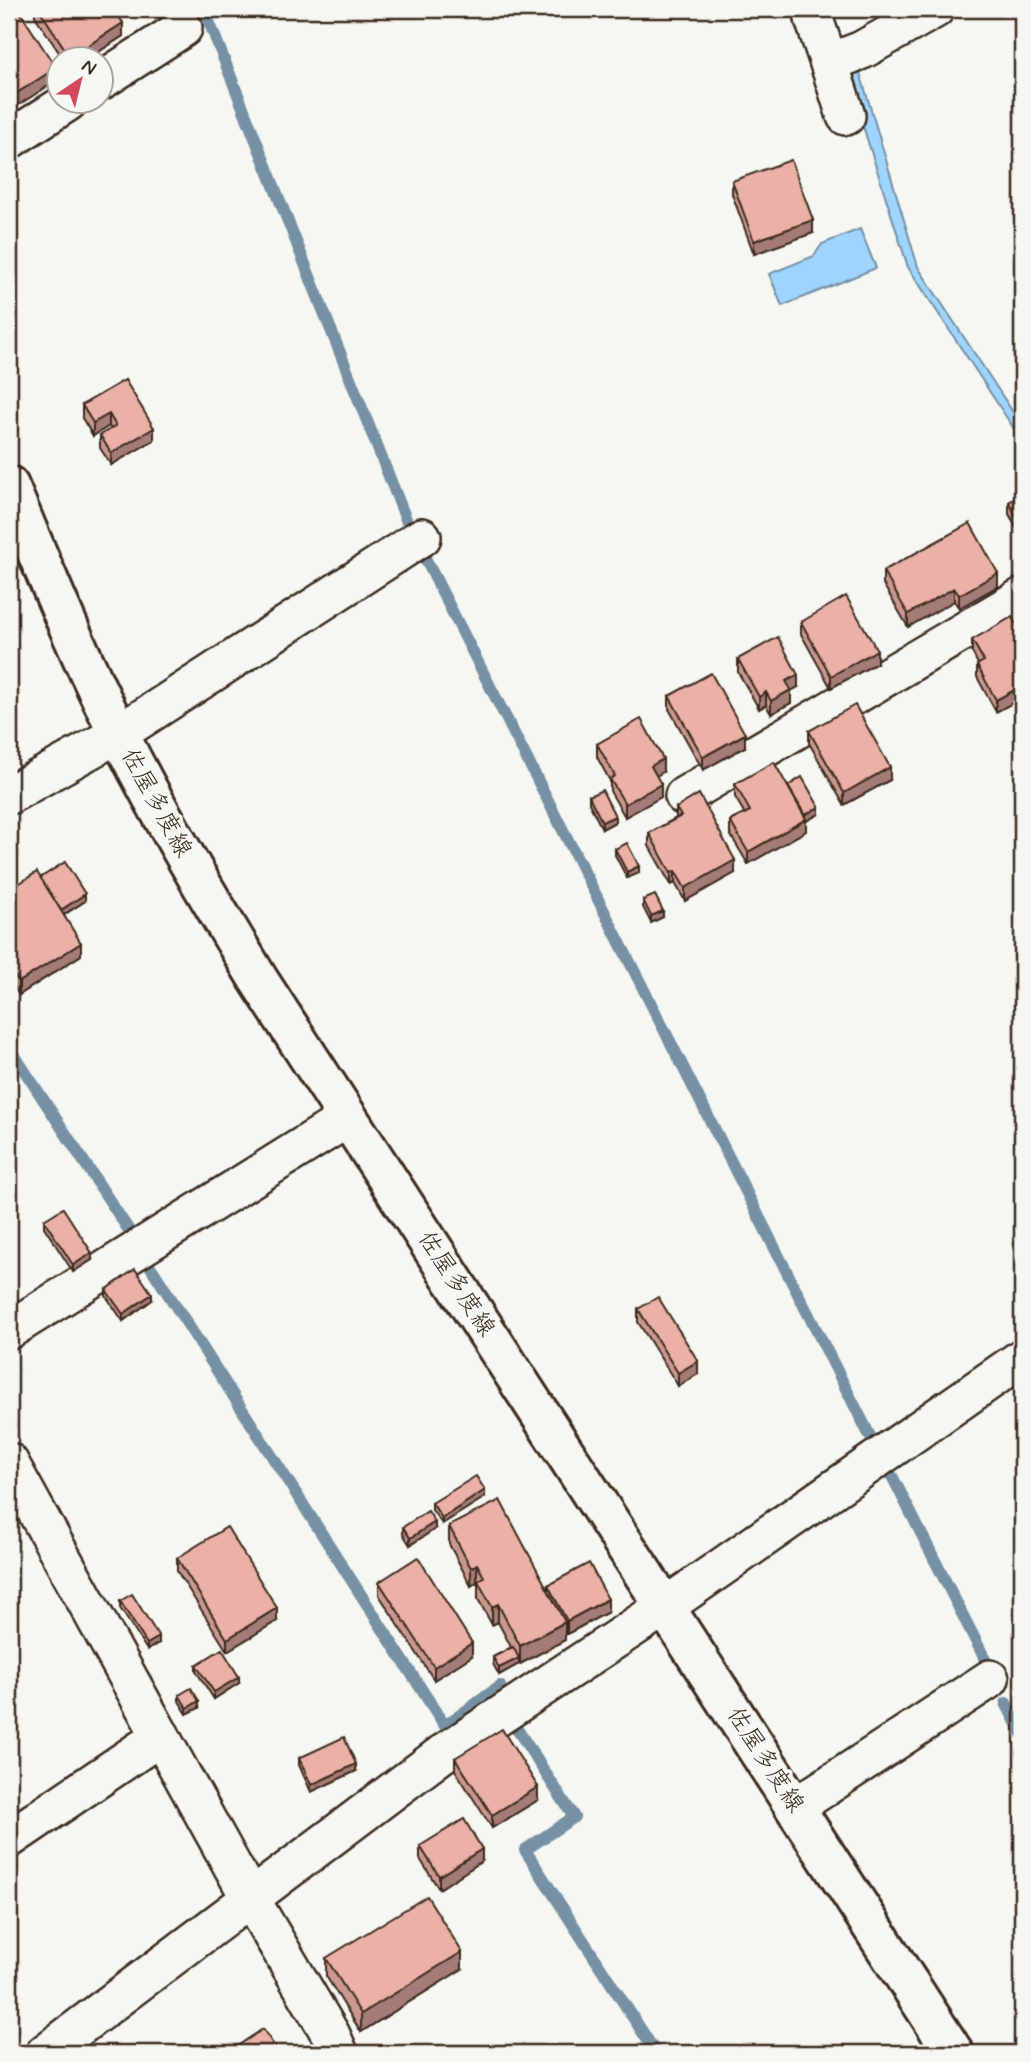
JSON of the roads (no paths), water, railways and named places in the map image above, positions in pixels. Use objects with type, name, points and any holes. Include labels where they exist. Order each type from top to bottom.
[{"type":"main road","name":"佐屋多度線","points":[[9,486],[118,733],[204,889],[258,979],[795,1807],[942,2049]]},
{"type":"street","points":[[829,63],[862,50],[935,9]]},
{"type":"street","points":[[814,19],[846,116]]},
{"type":"street","points":[[116,71],[183,28]]},
{"type":"street","points":[[9,140],[46,116]]},
{"type":"street","points":[[9,795],[118,733],[422,537]]},
{"type":"street","points":[[684,796],[1022,597]]},
{"type":"street","points":[[9,1330],[348,1118]]},
{"type":"street","points":[[45,2053],[442,1754],[666,1606],[1022,1358]]},
{"type":"street","points":[[9,1462],[250,1898],[339,2053]]},
{"type":"street","points":[[795,1807],[990,1679]]},
{"type":"street","points":[[9,1839],[160,1736]]},
{"type":"water","points":[[858,66],[918,267],[1022,426],[1022,441],[908,267],[845,70]]},
{"type":"water","points":[[860,229],[876,268],[782,306],[769,274],[814,256],[822,244]]},
{"type":"waterway","points":[[204,9],[409,527]]},
{"type":"waterway","points":[[423,554],[870,1436]]},
{"type":"waterway","points":[[9,1047],[128,1229]]},
{"type":"waterway","points":[[152,1269],[445,1726],[500,1686]]},
{"type":"waterway","points":[[892,1476],[985,1659]]},
{"type":"waterway","points":[[1006,1703],[1022,1734]]},
{"type":"waterway","points":[[517,1729],[574,1817],[525,1850],[656,2053]]}]
